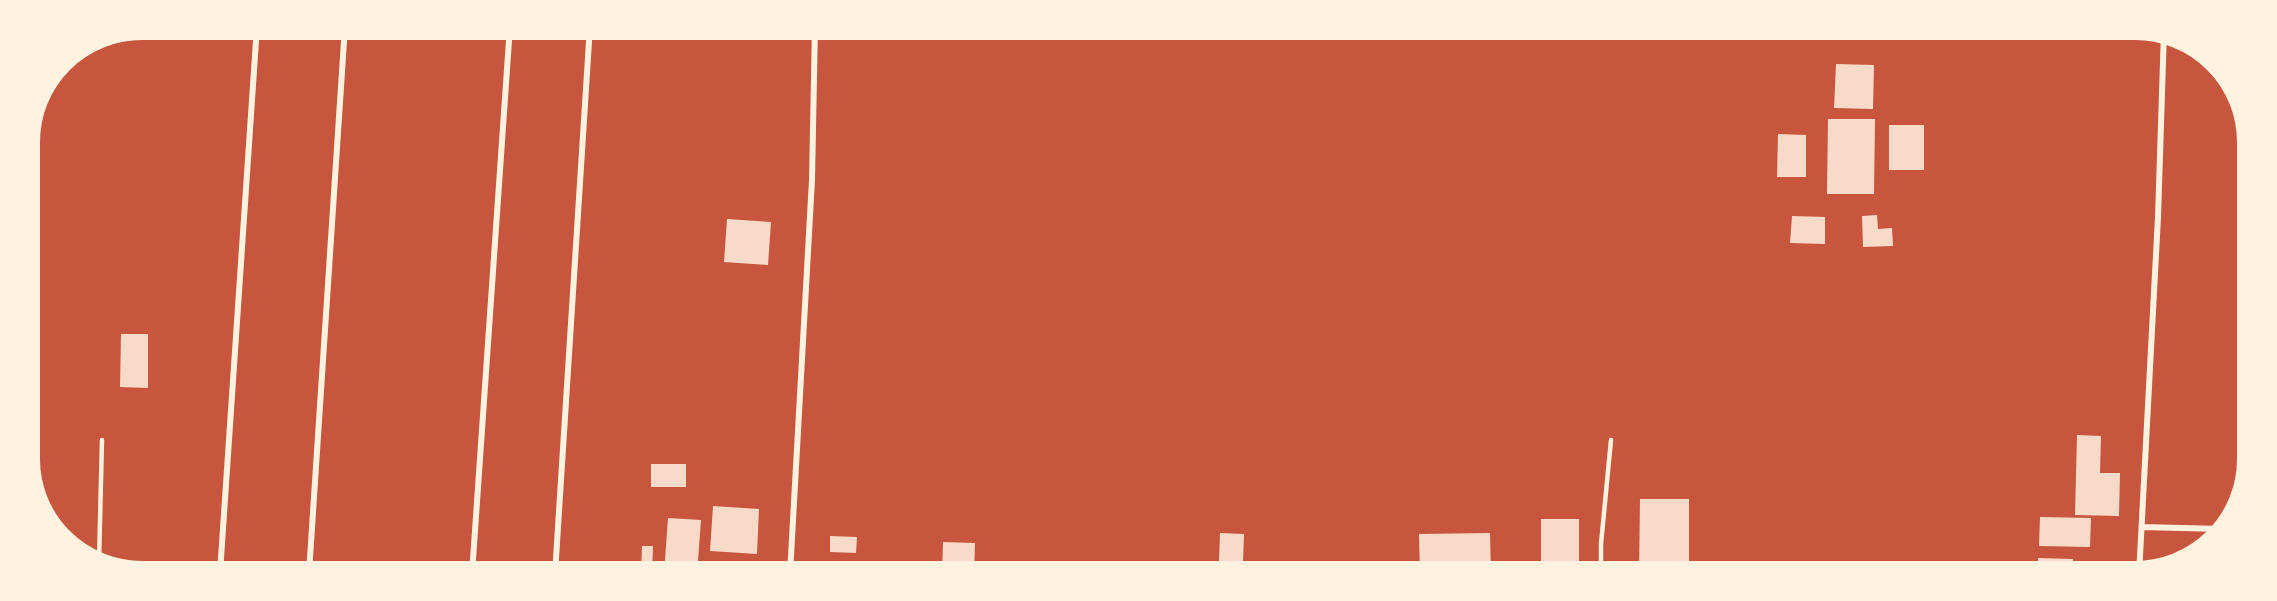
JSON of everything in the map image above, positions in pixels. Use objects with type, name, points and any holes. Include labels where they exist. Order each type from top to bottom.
[{"type":"street","points":[[221,565],[256,36]]},
{"type":"street","points":[[310,565],[344,36]]},
{"type":"street","points":[[473,565],[509,36]]},
{"type":"street","points":[[556,565],[589,36]]},
{"type":"street","points":[[791,565],[812,180],[815,36]]},
{"type":"street","points":[[2140,565],[2158,217],[2164,40]]},
{"type":"street","points":[[2142,527],[2215,529]]},
{"type":"lane","points":[[99,556],[102,440]]},
{"type":"lane","points":[[1601,565],[1611,440]]},
{"type":"building","points":[[1170,36],[1216,36],[1216,40],[1170,40]]},
{"type":"building","points":[[1317,36],[1385,36],[1317,37]]},
{"type":"building","points":[[1836,64],[1874,65],[1873,109],[1834,108]]},
{"type":"building","points":[[1828,119],[1875,119],[1874,194],[1827,194]]},
{"type":"building","points":[[1889,125],[1924,125],[1924,170],[1889,170]]},
{"type":"building","points":[[1778,134],[1806,135],[1806,177],[1777,177]]},
{"type":"building","points":[[1877,215],[1878,229],[1892,228],[1893,246],[1863,247],[1862,216]]},
{"type":"building","points":[[1792,216],[1825,217],[1825,244],[1790,243]]},
{"type":"building","points":[[727,219],[771,222],[768,265],[724,262]]},
{"type":"building","points":[[121,334],[148,334],[148,388],[120,387]]},
{"type":"building","points":[[2077,435],[2101,436],[2100,473],[2120,473],[2119,516],[2075,515]]},
{"type":"building","points":[[651,464],[686,464],[686,487],[651,487]]},
{"type":"building","points":[[1640,499],[1689,499],[1689,565],[1639,565]]},
{"type":"building","points":[[713,506],[759,509],[757,554],[710,551]]},
{"type":"building","points":[[2040,517],[2091,518],[2090,547],[2039,546]]},
{"type":"building","points":[[668,518],[701,520],[698,565],[665,565]]},
{"type":"building","points":[[1541,519],[1579,519],[1579,565],[1541,565]]},
{"type":"building","points":[[1220,533],[1244,534],[1243,562],[1219,561]]},
{"type":"building","points":[[1490,533],[1491,565],[1420,565],[1419,534]]},
{"type":"building","points":[[830,536],[857,537],[856,553],[830,552]]},
{"type":"building","points":[[943,542],[975,543],[974,565],[942,565]]},
{"type":"building","points":[[642,546],[653,546],[652,565],[641,565]]},
{"type":"building","points":[[2038,558],[2073,559],[2073,565],[2038,565]]}]
